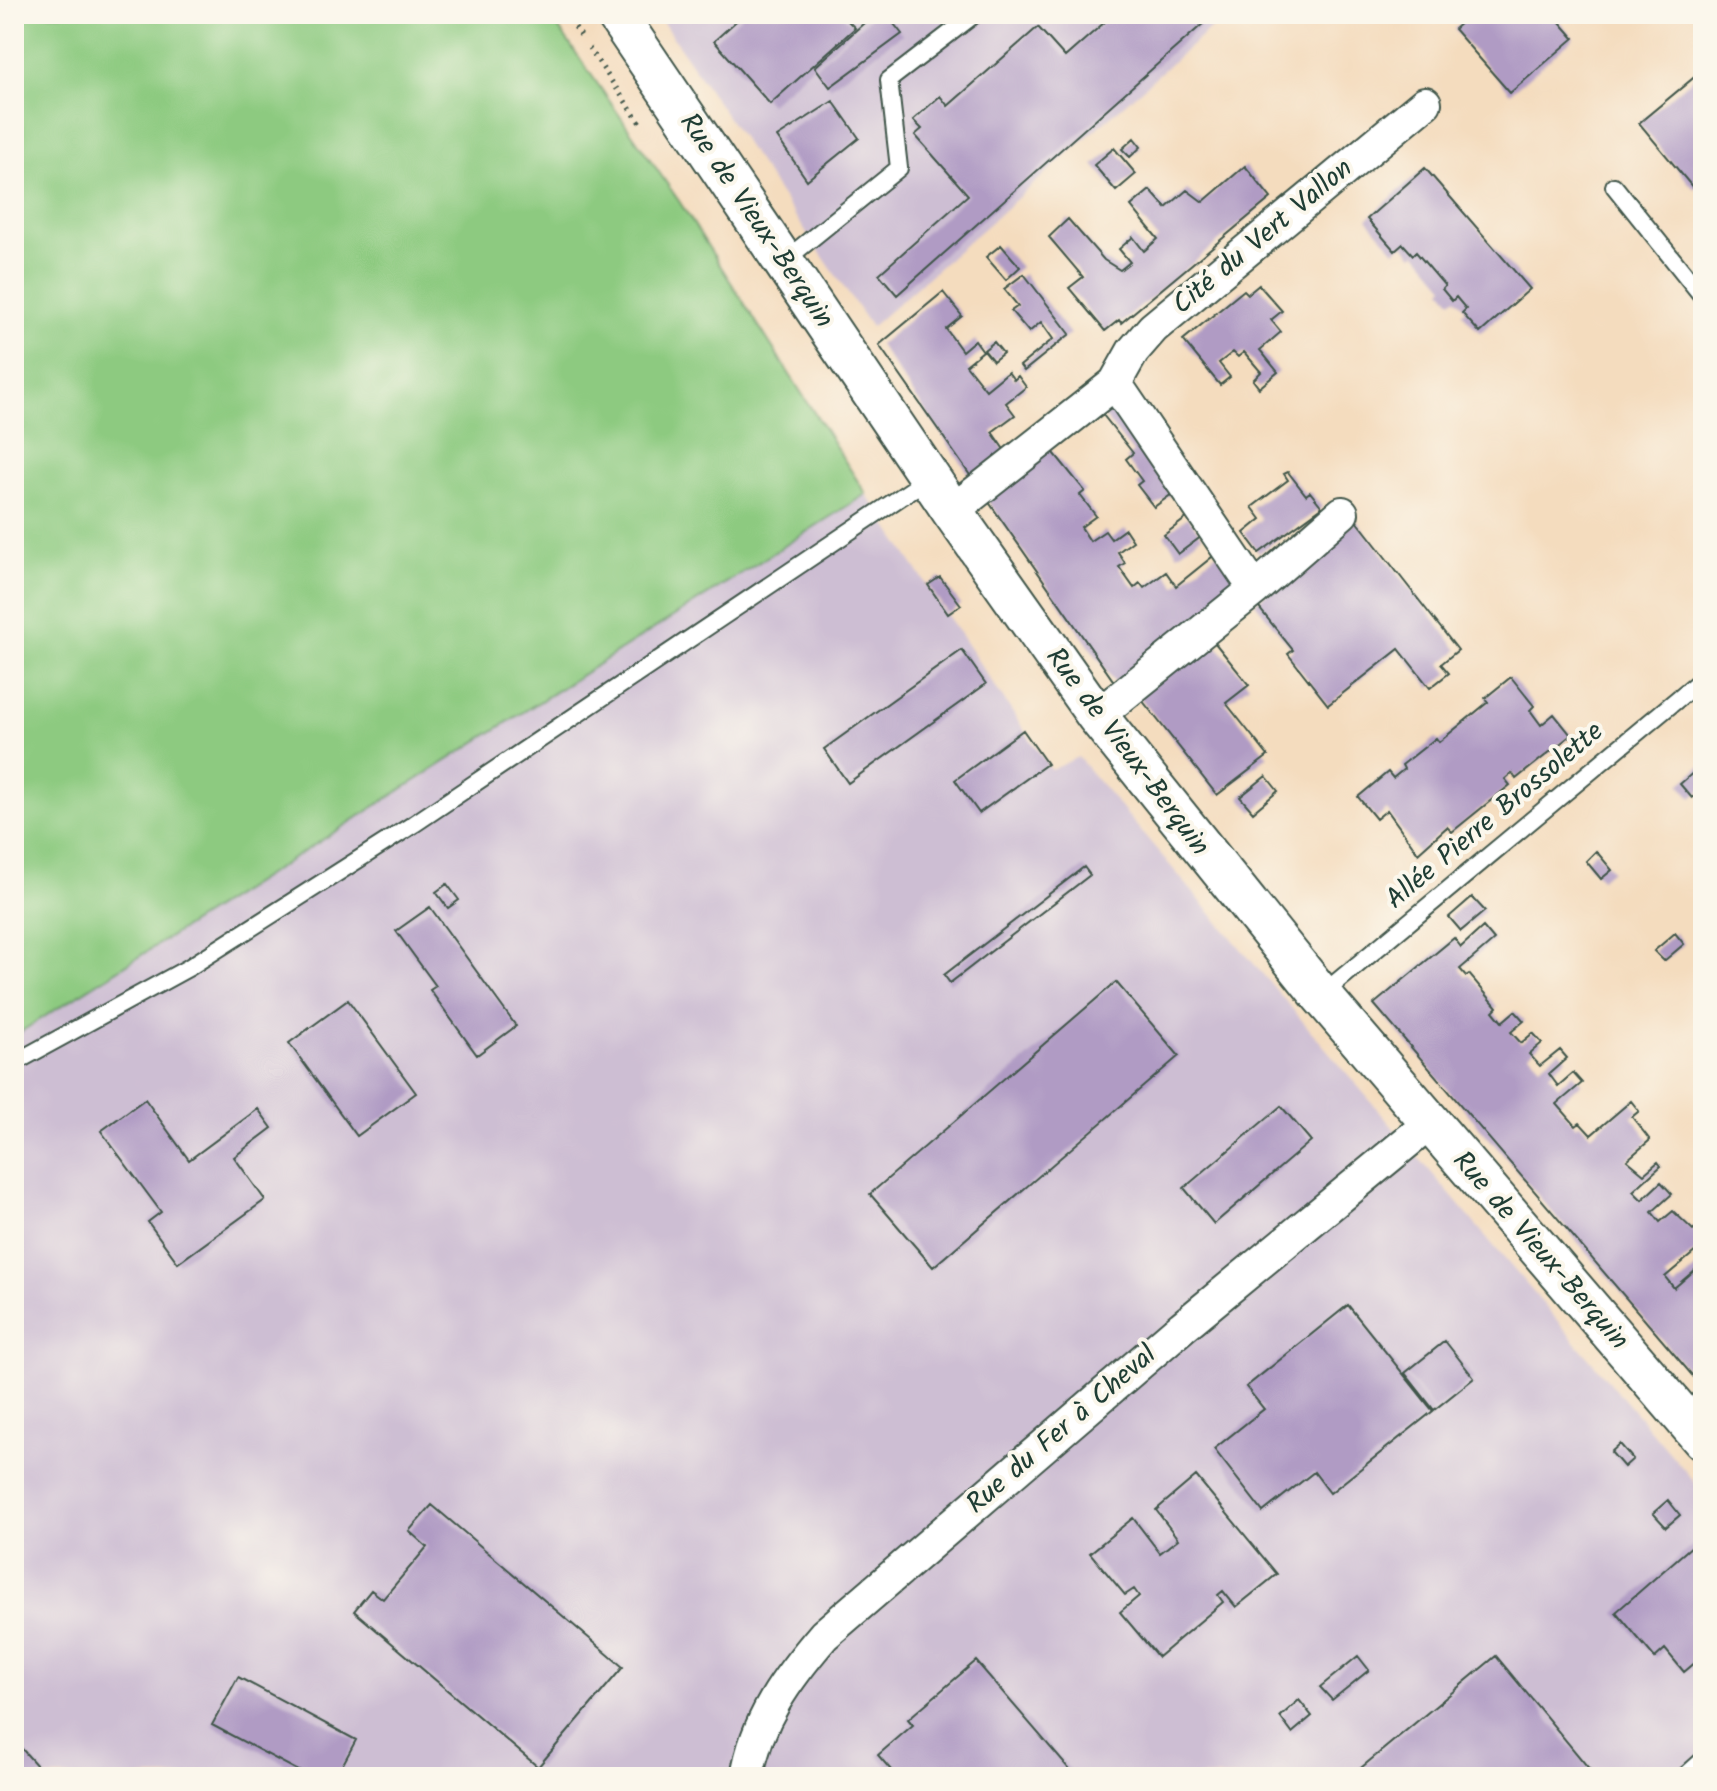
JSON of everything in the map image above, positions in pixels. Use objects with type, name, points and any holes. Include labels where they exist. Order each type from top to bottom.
[{"type":"street","name":"Rue de Vieux-Berquin","points":[[616,14],[929,478],[1097,716],[1321,995],[1703,1440]]},
{"type":"street","name":"Cité du Vert Vallon","points":[[952,511],[1115,383],[1133,351],[1153,328],[1425,103]]},
{"type":"street","points":[[1115,383],[1255,589]]},
{"type":"street","points":[[1097,716],[1255,589],[1342,513]]},
{"type":"street","name":"Rue du Fer à Cheval","points":[[747,1777],[758,1732],[772,1704],[786,1680],[835,1625],[1182,1327],[1430,1123]]},
{"type":"lane","points":[[783,262],[899,168],[889,80],[975,14]]},
{"type":"lane","points":[[1614,186],[1703,297]]},
{"type":"lane","points":[[14,1063],[146,993],[215,951],[427,815],[929,478]]},
{"type":"lane","name":"Allée Pierre Brossolette","points":[[1321,995],[1703,678]]},
{"type":"lane","points":[[1684,1777],[1703,1760]]},
{"type":"shaded area","points":[[657,14],[1227,14],[871,327]]},
{"type":"shaded area","points":[[866,494],[1051,770],[1078,757],[1703,1492],[1703,1777],[14,1777],[14,1036]]},
{"type":"green space","points":[[14,14],[549,14],[679,201],[866,494],[14,1036]]},
{"type":"building","points":[[744,14],[841,14],[855,28],[770,104],[714,41]]},
{"type":"building","points":[[874,14],[886,14],[902,34],[830,87],[815,67]]},
{"type":"building","points":[[1114,14],[1214,14],[897,295],[879,274],[968,195],[915,135],[922,129],[913,120],[940,96],[948,106],[1038,27],[1065,57]]},
{"type":"building","points":[[1471,14],[1553,14],[1574,38],[1510,93],[1454,29]]},
{"type":"building","points":[[1703,70],[1703,181],[1694,189],[1639,123]]},
{"type":"building","points":[[833,101],[859,138],[807,180],[777,137]]},
{"type":"building","points":[[1134,138],[1141,147],[1130,157],[1122,149]]},
{"type":"building","points":[[1114,148],[1136,174],[1116,191],[1094,165]]},
{"type":"building","points":[[1245,166],[1271,198],[1121,323],[1119,320],[1105,331],[1069,288],[1083,277],[1049,237],[1068,219],[1104,260],[1120,270],[1130,262],[1119,249],[1133,237],[1144,251],[1158,239],[1131,206],[1150,190],[1166,208],[1187,190],[1203,202]]},
{"type":"building","points":[[1425,168],[1530,289],[1480,333],[1462,313],[1466,309],[1456,297],[1452,301],[1442,289],[1445,286],[1416,252],[1413,255],[1403,244],[1395,251],[1367,219]]},
{"type":"building","points":[[1001,245],[1020,267],[1006,280],[986,257]]},
{"type":"building","points":[[1024,274],[1070,334],[1024,371],[1020,366],[1053,339],[1041,322],[1029,332],[1011,311],[1018,306],[1004,289]]},
{"type":"building","points":[[1259,285],[1282,311],[1271,320],[1281,332],[1260,350],[1278,372],[1259,388],[1253,380],[1261,372],[1244,352],[1238,357],[1233,352],[1219,363],[1230,377],[1220,385],[1183,340],[1244,290],[1248,294]]},
{"type":"building","points":[[943,292],[962,316],[946,329],[962,351],[975,340],[983,351],[966,365],[986,390],[1008,372],[1014,380],[1018,376],[1026,387],[1006,403],[1015,415],[992,432],[1005,451],[972,478],[879,345]]},
{"type":"building","points":[[994,342],[1003,353],[993,361],[984,350]]},
{"type":"building","points":[[1112,400],[1176,491],[1154,507],[1137,485],[1142,481],[1126,459],[1133,453],[1099,410]]},
{"type":"building","points":[[1050,448],[1085,491],[1080,495],[1096,516],[1081,527],[1090,541],[1105,531],[1111,539],[1125,529],[1133,541],[1118,552],[1125,563],[1119,567],[1134,588],[1140,583],[1144,588],[1166,572],[1176,586],[1217,553],[1246,588],[1115,683],[986,498]]},
{"type":"building","points":[[1288,472],[1306,495],[1310,492],[1322,507],[1259,553],[1244,533],[1261,519],[1252,507],[1288,480],[1284,474]]},
{"type":"building","points":[[1188,517],[1202,536],[1178,554],[1164,535]]},
{"type":"building","points":[[1357,521],[1458,650],[1441,664],[1449,673],[1430,688],[1399,649],[1328,705],[1288,654],[1293,650],[1255,603]]},
{"type":"building","points":[[940,577],[961,605],[948,614],[928,585]]},
{"type":"building","points":[[1211,638],[1249,685],[1226,703],[1268,756],[1217,795],[1138,695]]},
{"type":"building","points":[[962,650],[986,684],[848,783],[824,749]]},
{"type":"building","points":[[1511,677],[1534,706],[1530,710],[1541,725],[1554,714],[1571,735],[1516,779],[1512,773],[1505,779],[1510,785],[1452,832],[1447,827],[1418,853],[1387,810],[1376,819],[1358,797],[1388,772],[1393,778],[1404,769],[1402,765],[1436,738],[1439,742],[1488,702],[1485,698]]},
{"type":"building","points":[[1023,730],[1047,764],[979,813],[955,780]]},
{"type":"building","points":[[1703,764],[1703,789],[1692,798],[1680,784]]},
{"type":"building","points":[[1266,776],[1278,791],[1253,812],[1240,797]]},
{"type":"building","points":[[1596,851],[1612,870],[1601,879],[1586,861]]},
{"type":"building","points":[[1084,867],[1090,875],[950,983],[944,975]]},
{"type":"building","points":[[447,884],[459,900],[448,908],[436,892]]},
{"type":"building","points":[[1472,897],[1485,911],[1461,931],[1449,917]]},
{"type":"building","points":[[430,907],[516,1026],[477,1055],[430,990],[436,986],[396,931]]},
{"type":"building","points":[[1483,927],[1494,940],[1460,969],[1466,976],[1469,974],[1497,1007],[1493,1011],[1502,1022],[1515,1011],[1524,1021],[1511,1032],[1521,1043],[1533,1033],[1542,1043],[1529,1054],[1540,1066],[1560,1050],[1567,1058],[1549,1074],[1558,1086],[1573,1073],[1582,1083],[1557,1104],[1576,1126],[1580,1123],[1591,1135],[1631,1101],[1639,1111],[1632,1117],[1650,1140],[1627,1160],[1644,1174],[1658,1162],[1661,1166],[1633,1191],[1642,1200],[1661,1182],[1672,1194],[1652,1212],[1660,1222],[1673,1211],[1693,1230],[1703,1221],[1703,1245],[1665,1277],[1674,1288],[1703,1263],[1703,1388],[1374,1004],[1454,938],[1461,947]]},
{"type":"building","points":[[1675,933],[1684,944],[1664,961],[1654,951]]},
{"type":"building","points":[[1116,982],[1179,1056],[933,1267],[870,1194]]},
{"type":"building","points":[[348,1000],[416,1093],[357,1136],[289,1043]]},
{"type":"building","points":[[145,1099],[189,1160],[258,1109],[272,1128],[234,1157],[265,1200],[178,1263],[148,1222],[161,1212],[101,1131]]},
{"type":"building","points":[[1281,1106],[1311,1141],[1214,1224],[1184,1188]]},
{"type":"building","points":[[1348,1305],[1433,1411],[1330,1493],[1314,1472],[1263,1512],[1214,1449],[1264,1409],[1246,1387]]},
{"type":"building","points":[[1445,1341],[1474,1378],[1434,1410],[1405,1373]]},
{"type":"building","points":[[1620,1444],[1633,1459],[1624,1467],[1611,1452]]},
{"type":"building","points":[[1196,1476],[1277,1574],[1236,1607],[1223,1591],[1218,1595],[1223,1602],[1158,1657],[1120,1612],[1139,1596],[1134,1589],[1125,1595],[1090,1553],[1133,1518],[1160,1553],[1178,1539],[1156,1510]]},
{"type":"building","points":[[1668,1500],[1680,1515],[1666,1527],[1653,1513]]},
{"type":"building","points":[[432,1505],[623,1667],[538,1767],[354,1611],[371,1590],[383,1599],[427,1547],[409,1531]]},
{"type":"building","points":[[1700,1539],[1703,1543],[1703,1656],[1684,1672],[1665,1649],[1655,1658],[1616,1612]]},
{"type":"building","points":[[1358,1656],[1369,1670],[1332,1700],[1320,1687]]},
{"type":"building","points":[[1496,1656],[1596,1777],[1350,1777]]},
{"type":"building","points":[[976,1661],[1076,1777],[897,1777],[878,1755],[913,1725],[908,1719]]},
{"type":"building","points":[[238,1677],[356,1740],[336,1777],[310,1777],[212,1725]]},
{"type":"building","points":[[1299,1700],[1312,1716],[1292,1733],[1280,1717]]},
{"type":"building","points":[[14,1740],[47,1777],[14,1777]]}]
